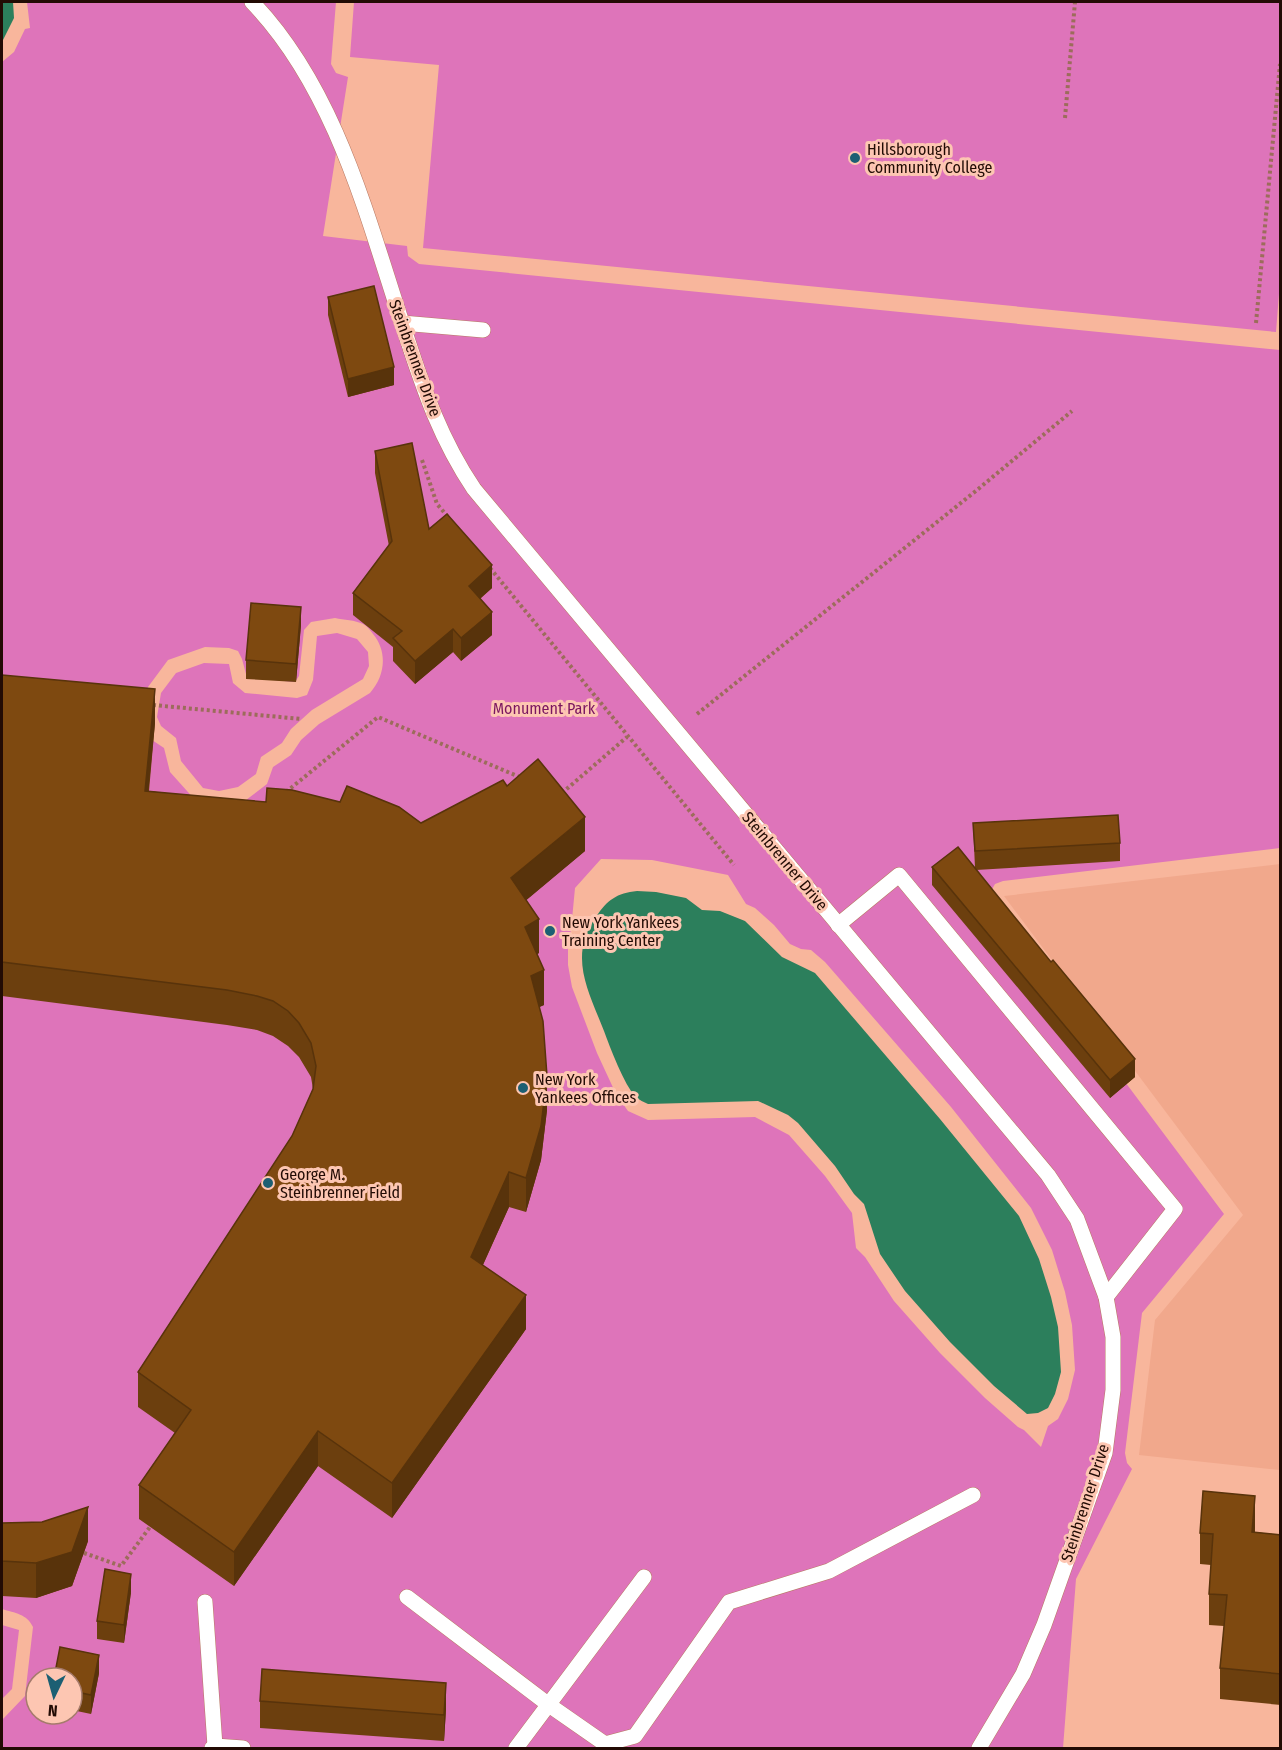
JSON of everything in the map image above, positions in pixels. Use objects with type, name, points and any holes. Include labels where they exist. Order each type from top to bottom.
[{"type":"lane","name":"Steinbrenner Drive","points":[[252,2],[271,22],[314,87],[346,155],[429,404],[459,466],[474,489],[1048,1175],[1077,1220],[1106,1297],[1113,1337],[1113,1390],[1105,1453],[1044,1624],[1023,1674],[979,1749]]},
{"type":"lane","points":[[402,323],[483,330]]},
{"type":"lane","points":[[838,925],[899,875],[1175,1209],[1106,1297]]},
{"type":"lane","points":[[407,1597],[549,1705],[605,1744],[635,1736],[729,1602],[829,1571],[974,1496]]},
{"type":"lane","points":[[516,1749],[644,1577]]},
{"type":"lane","points":[[205,1602],[214,1748],[243,1749]]},
{"type":"path","points":[[1065,118],[1075,2]]},
{"type":"path","points":[[1256,323],[1281,64]]},
{"type":"path","points":[[697,714],[1072,411]]},
{"type":"path","points":[[422,460],[437,504],[452,522]]},
{"type":"path","points":[[488,567],[734,865]]},
{"type":"path","points":[[151,705],[301,719]]},
{"type":"path","points":[[278,799],[378,717],[528,781]]},
{"type":"path","points":[[561,794],[627,737]]},
{"type":"path","points":[[84,1553],[121,1566],[150,1527]]},
{"type":"shaded area","points":[[2,2],[13,2],[14,18],[2,42]]},
{"type":"shaded area","points":[[1280,864],[1280,1470],[1139,1455],[1155,1320],[1243,1215],[1004,896]]},
{"type":"shaded area","points":[[637,891],[686,898],[702,910],[720,911],[745,921],[782,957],[815,973],[940,1119],[1019,1216],[1039,1259],[1058,1327],[1061,1372],[1055,1394],[1048,1408],[1038,1413],[1027,1414],[994,1386],[950,1342],[905,1291],[880,1254],[864,1204],[854,1194],[835,1166],[798,1123],[788,1115],[758,1101],[648,1104],[637,1098],[631,1091],[618,1066],[592,1001],[582,959],[583,945],[588,931],[600,911],[618,896]]},
{"type":"green space","name":"Monument Park","points":[[27,2],[336,2],[331,64],[336,73],[348,77],[323,236],[407,246],[408,256],[419,264],[1280,350],[1280,848],[1003,881],[995,884],[990,893],[994,907],[1224,1214],[1142,1313],[1125,1453],[1127,1463],[1132,1469],[1076,1579],[1063,1748],[2,1748],[2,1720],[24,1697],[24,1726],[84,1726],[84,1666],[28,1666],[33,1627],[24,1617],[2,1609],[2,62],[14,52],[25,29],[30,28]],"holes":[[[335,618],[363,624],[370,630],[378,641],[383,656],[379,679],[370,693],[319,724],[301,740],[291,755],[273,767],[267,784],[246,800],[196,801],[170,772],[164,748],[152,740],[143,719],[148,687],[168,660],[205,647],[229,648],[238,651],[246,674],[250,678],[295,682],[299,676],[304,630],[311,622]],[[601,859],[652,860],[728,875],[746,904],[755,908],[774,925],[790,944],[811,950],[825,962],[951,1107],[1031,1208],[1052,1250],[1065,1292],[1072,1325],[1075,1370],[1068,1399],[1058,1419],[1048,1426],[1041,1447],[985,1398],[940,1353],[894,1301],[865,1257],[856,1248],[852,1213],[825,1176],[789,1135],[755,1117],[648,1120],[628,1111],[616,1094],[597,1053],[572,987],[568,965],[568,942],[575,888]]]},
{"type":"green space","name":"Hillsborough Community College","points":[[354,2],[1280,2],[1280,281],[1276,332],[423,248],[439,65],[350,57]]},
{"type":"green space","points":[[337,633],[357,639],[368,652],[369,666],[363,679],[312,710],[291,729],[282,743],[261,757],[256,774],[238,787],[219,791],[203,788],[181,761],[176,738],[161,726],[157,717],[161,693],[176,673],[204,663],[229,664],[233,683],[245,693],[297,698],[307,695],[313,680],[317,636]]},
{"type":"green space","points":[[2,1625],[19,1630],[12,1689],[2,1699]]},
{"type":"building","points":[[374,286],[394,367],[348,379],[328,297]]},
{"type":"building","points":[[412,443],[429,529],[447,514],[492,565],[469,586],[492,612],[461,638],[453,629],[415,661],[393,638],[402,631],[353,593],[392,541],[375,451]]},
{"type":"building","points":[[251,603],[301,607],[296,664],[246,660]]},
{"type":"building","points":[[2,675],[155,689],[145,791],[266,802],[267,788],[292,790],[340,802],[347,786],[399,807],[421,823],[503,780],[507,786],[538,759],[585,817],[511,878],[539,919],[525,927],[544,970],[531,976],[543,1021],[547,1076],[541,1126],[526,1178],[509,1172],[471,1257],[526,1295],[392,1483],[318,1431],[234,1552],[139,1485],[191,1410],[138,1372],[292,1136],[313,1089],[316,1066],[311,1043],[299,1023],[288,1011],[273,1001],[257,996],[227,990],[2,962]]},
{"type":"building","points":[[1118,815],[1120,843],[975,851],[973,823]]},
{"type":"building","points":[[958,847],[1051,962],[1053,960],[1135,1059],[1110,1080],[932,867]]},
{"type":"building","points":[[1203,1491],[1255,1496],[1252,1532],[1281,1535],[1281,1674],[1220,1668],[1227,1595],[1209,1594],[1213,1534],[1200,1533]]},
{"type":"building","points":[[88,1507],[72,1552],[36,1563],[2,1561],[2,1523],[42,1522]]},
{"type":"building","points":[[105,1569],[131,1574],[124,1625],[97,1621]]},
{"type":"building","points":[[60,1647],[99,1655],[91,1695],[84,1694],[84,1666],[56,1666]]},
{"type":"building","points":[[262,1669],[446,1683],[444,1715],[260,1701]]},
{"type":"place","name":"Hillsborough Community College","points":[[855,158]]},
{"type":"place","name":"New York Yankees Training Center","points":[[550,931]]},
{"type":"place","name":"New York Yankees Offices","points":[[523,1088]]},
{"type":"place","name":"George M. Steinbrenner Field","points":[[268,1183]]}]
